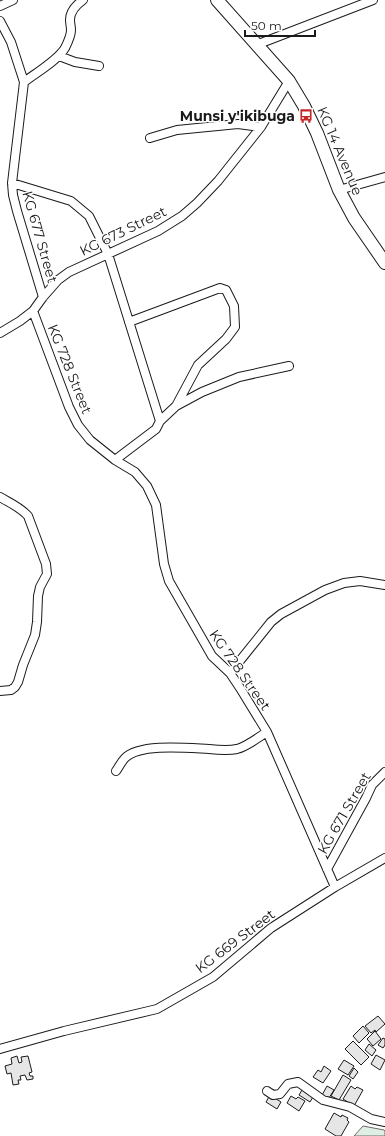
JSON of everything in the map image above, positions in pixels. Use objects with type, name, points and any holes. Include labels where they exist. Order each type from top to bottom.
[{"type":"main road","name":"KG 14 Avenue","points":[[217,0],[289,81],[311,120],[339,190],[354,218],[385,263]]},
{"type":"street","points":[[0,6],[13,0]]},
{"type":"street","points":[[24,82],[59,56],[69,40],[71,30],[70,18],[73,9],[83,0]]},
{"type":"street","points":[[256,45],[373,0]]},
{"type":"street","name":"KG 677 Street","points":[[0,21],[11,42],[24,82],[12,183],[13,195],[43,297]]},
{"type":"street","points":[[59,56],[75,62],[99,66]]},
{"type":"street","name":"KG 673 Street","points":[[0,332],[20,321],[33,311],[58,280],[69,272],[158,232],[182,216],[197,203],[218,181],[260,127],[289,81]]},
{"type":"street","points":[[150,138],[177,130],[238,124],[260,127]]},
{"type":"street","points":[[339,190],[385,177]]},
{"type":"street","points":[[12,183],[71,201],[89,216],[108,254],[160,421]]},
{"type":"street","points":[[129,322],[220,288],[226,290],[234,306],[235,327],[226,340],[198,365],[176,406]]},
{"type":"street","name":"KG 728 Street","points":[[33,311],[69,407],[78,425],[90,440],[115,460],[135,472],[147,486],[156,504],[164,564],[169,581],[212,656],[230,673],[267,732],[335,887]]},
{"type":"street","points":[[115,460],[156,429],[160,421],[176,406],[202,392],[239,378],[288,366]]},
{"type":"street","points":[[0,497],[23,510],[28,516],[46,564],[47,574],[40,587],[38,596],[37,622],[34,635],[22,666],[18,682],[11,690],[0,691]]},
{"type":"street","points":[[230,673],[271,622],[293,607],[325,590],[344,583],[360,581],[385,585]]},
{"type":"street","points":[[116,771],[125,758],[137,751],[152,748],[236,749],[245,746],[267,732]]},
{"type":"street","name":"KG 671 Street","points":[[327,869],[372,785],[385,772]]},
{"type":"street","name":"KG 669 Street","points":[[0,1049],[64,1031],[157,1009],[213,977],[271,928],[335,887],[385,858]]},
{"type":"street","points":[[267,1091],[273,1095],[280,1094],[288,1084],[298,1082],[314,1095],[323,1100],[350,1107],[371,1119],[385,1122]]},
{"type":"green space","points":[[363,1126],[384,1130],[385,1136],[354,1136]]},
{"type":"building","points":[[378,1016],[385,1024],[376,1032],[375,1030],[371,1033],[365,1026]]},
{"type":"building","points":[[363,1026],[369,1033],[359,1043],[353,1036]]},
{"type":"building","points":[[375,1031],[381,1039],[373,1046],[367,1039]]},
{"type":"building","points":[[383,1038],[385,1039],[385,1045],[383,1048],[378,1045]]},
{"type":"building","points":[[353,1041],[369,1057],[361,1065],[345,1049]]},
{"type":"building","points":[[369,1044],[376,1050],[372,1056],[365,1050]]},
{"type":"building","points":[[376,1055],[385,1060],[380,1070],[371,1064]]},
{"type":"building","points":[[17,1056],[19,1063],[22,1062],[21,1057],[28,1056],[32,1072],[29,1073],[30,1076],[33,1076],[33,1079],[27,1080],[25,1075],[20,1076],[21,1080],[18,1080],[19,1084],[13,1085],[11,1073],[7,1074],[5,1066],[12,1064],[11,1058]]},
{"type":"building","points":[[344,1060],[354,1066],[348,1075],[338,1069]]},
{"type":"building","points":[[324,1066],[331,1071],[323,1083],[313,1077],[318,1070],[321,1072]]},
{"type":"building","points":[[354,1068],[358,1072],[353,1079],[349,1076]]},
{"type":"building","points":[[343,1075],[351,1080],[339,1100],[331,1096]]},
{"type":"building","points":[[327,1086],[334,1090],[327,1101],[321,1097]]},
{"type":"building","points":[[351,1086],[355,1089],[357,1087],[363,1090],[354,1106],[343,1099]]},
{"type":"building","points":[[302,1090],[313,1097],[310,1102],[299,1095]]},
{"type":"building","points":[[270,1095],[281,1102],[277,1109],[266,1102]]},
{"type":"building","points":[[291,1096],[296,1099],[298,1097],[305,1101],[299,1111],[287,1103]]},
{"type":"building","points":[[334,1113],[341,1117],[342,1115],[348,1118],[347,1120],[349,1122],[341,1136],[336,1136],[325,1129]]},
{"type":"place","name":"Munsi y'ikibuga","points":[[306,116]]}]
